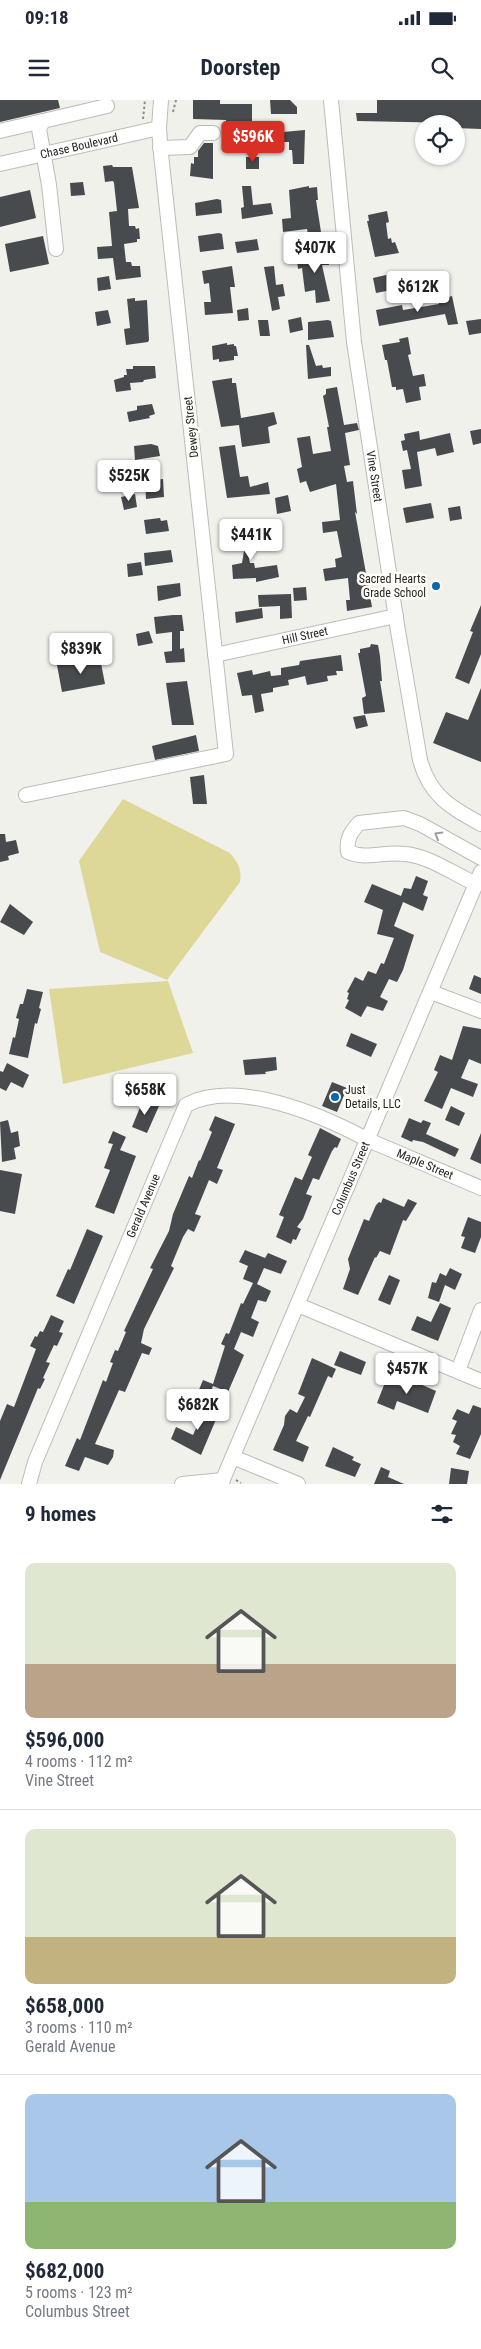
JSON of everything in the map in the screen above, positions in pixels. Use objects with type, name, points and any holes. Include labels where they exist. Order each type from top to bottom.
[{"type":"street","name":"Dewey Street","points":[[26,795],[226,754],[160,148],[161,100]]},
{"type":"street","name":"Vine Street","points":[[332,100],[354,342],[420,760],[427,782],[436,794],[481,824]]},
{"type":"street","points":[[0,131],[107,106]]},
{"type":"street","points":[[44,121],[39,129],[56,249]]},
{"type":"street","name":"Chase Boulevard","points":[[0,164],[159,128]]},
{"type":"street","points":[[160,148],[190,147],[200,132],[213,133]]},
{"type":"street","name":"Hill Street","points":[[215,655],[396,616]]},
{"type":"street","points":[[479,878],[405,854],[358,856],[348,852],[347,844],[351,832],[359,823],[404,818],[420,824],[481,858]]},
{"type":"street","name":"Columbus Street","points":[[222,1482],[479,878]]},
{"type":"street","points":[[430,992],[481,1011]]},
{"type":"street","name":"Gerald Avenue","points":[[29,1484],[34,1462],[186,1105],[196,1099],[250,1095],[266,1098],[353,1132],[368,1140]]},
{"type":"street","name":"Maple Street","points":[[368,1140],[481,1188]]},
{"type":"street","points":[[298,1305],[481,1381]]},
{"type":"street","points":[[458,1372],[481,1310]]},
{"type":"street","points":[[233,1457],[298,1484]]},
{"type":"street","points":[[182,1484],[222,1482]]},
{"type":"shaded area","points":[[123,799],[230,853],[240,870],[240,882],[167,980],[100,952],[79,861]]},
{"type":"shaded area","points":[[168,981],[193,1053],[63,1084],[49,989]]},
{"type":"building","points":[[0,100],[58,100],[60,108],[0,122]]},
{"type":"building","points":[[193,100],[220,100],[220,104],[252,104],[252,124],[250,127],[226,127],[226,120],[193,119]]},
{"type":"building","points":[[270,100],[290,100],[297,107],[297,114],[271,114]]},
{"type":"building","points":[[377,100],[481,100],[481,129],[465,128],[465,115],[415,115],[415,122],[357,121],[356,113],[377,113]]},
{"type":"building","points":[[305,130],[304,164],[293,164],[292,150],[289,150],[289,142],[283,142],[283,132]]},
{"type":"building","points":[[204,143],[213,143],[213,179],[190,176],[191,163],[194,164],[194,157],[198,157],[198,151]]},
{"type":"building","points":[[246,157],[259,157],[259,169],[246,169]]},
{"type":"building","points":[[112,165],[113,167],[132,167],[139,208],[128,209],[129,226],[135,226],[136,229],[139,228],[140,239],[137,239],[137,242],[124,244],[126,262],[131,262],[132,266],[140,266],[141,277],[116,280],[113,258],[98,259],[97,247],[112,246],[109,212],[117,211],[114,183],[113,181],[105,182],[103,166]]},
{"type":"building","points":[[83,182],[85,195],[71,196],[70,183]]},
{"type":"building","points":[[242,186],[251,186],[253,205],[271,203],[273,214],[242,219],[241,208],[244,207]]},
{"type":"building","points":[[309,186],[309,188],[317,187],[318,200],[316,200],[321,232],[308,234],[307,229],[283,232],[282,219],[291,218],[289,190]]},
{"type":"building","points":[[30,190],[36,218],[0,227],[0,197]]},
{"type":"building","points":[[221,200],[222,213],[196,216],[195,203]]},
{"type":"building","points":[[387,211],[389,222],[386,223],[388,239],[391,238],[392,243],[395,242],[399,253],[375,257],[367,221],[369,221],[368,215]]},
{"type":"building","points":[[222,234],[224,249],[200,252],[198,236]]},
{"type":"building","points":[[43,236],[49,264],[10,272],[5,244]]},
{"type":"building","points":[[257,239],[259,250],[237,253],[235,242]]},
{"type":"building","points":[[327,249],[329,265],[322,265],[330,301],[316,303],[315,290],[305,292],[302,268],[298,269],[297,259],[308,256],[307,251]]},
{"type":"building","points":[[232,266],[235,287],[230,287],[233,313],[205,315],[204,302],[211,302],[209,283],[204,284],[202,271]]},
{"type":"building","points":[[274,266],[276,285],[283,284],[285,296],[278,297],[280,309],[272,311],[264,267]]},
{"type":"building","points":[[399,272],[402,288],[376,293],[373,278]]},
{"type":"building","points":[[109,276],[111,289],[98,291],[97,278]]},
{"type":"building","points":[[452,296],[458,324],[448,325],[445,314],[379,326],[376,310],[402,305],[403,310],[439,304],[438,300]]},
{"type":"building","points":[[135,298],[135,301],[147,300],[149,340],[148,342],[126,345],[124,329],[130,328],[127,299]]},
{"type":"building","points":[[248,308],[249,320],[238,321],[237,310]]},
{"type":"building","points":[[108,310],[111,323],[97,326],[95,312]]},
{"type":"building","points":[[301,317],[303,330],[290,333],[288,320]]},
{"type":"building","points":[[481,319],[481,333],[469,335],[466,321]]},
{"type":"building","points":[[258,320],[268,320],[270,336],[260,336]]},
{"type":"building","points":[[331,321],[334,337],[308,340],[308,322]]},
{"type":"building","points":[[408,337],[411,354],[408,355],[413,376],[424,374],[426,386],[419,387],[421,400],[406,403],[403,389],[396,390],[396,387],[392,387],[382,345],[400,342],[399,339]]},
{"type":"building","points":[[227,343],[227,345],[234,344],[236,346],[238,356],[234,356],[234,360],[219,362],[219,359],[213,360],[212,346]]},
{"type":"building","points":[[306,345],[309,345],[316,366],[322,365],[323,368],[331,367],[331,376],[308,379]]},
{"type":"building","points":[[133,366],[155,366],[156,378],[130,383],[131,390],[116,392],[114,380],[127,375],[126,369],[133,369]]},
{"type":"building","points":[[232,378],[232,383],[236,383],[241,418],[274,412],[277,424],[268,427],[270,443],[242,447],[239,425],[221,427],[212,381]]},
{"type":"building","points":[[337,387],[344,425],[357,423],[359,430],[345,433],[350,465],[344,466],[347,482],[353,481],[357,514],[355,512],[372,607],[347,611],[346,600],[350,600],[348,578],[325,581],[323,569],[336,567],[335,559],[342,557],[337,531],[323,533],[322,522],[340,520],[336,484],[310,492],[306,481],[300,483],[297,469],[302,467],[297,438],[310,436],[313,454],[331,451],[323,396],[326,394],[326,389]]},
{"type":"building","points":[[152,404],[155,414],[149,416],[150,418],[129,422],[127,412],[137,410],[137,406]]},
{"type":"building","points":[[481,429],[481,443],[473,445],[470,431]]},
{"type":"building","points":[[419,431],[420,440],[450,433],[454,452],[437,456],[435,448],[417,452],[422,486],[405,489],[402,470],[411,469],[407,450],[403,451],[401,441],[405,440],[404,434]]},
{"type":"building","points":[[151,444],[158,446],[160,456],[135,460],[134,446]]},
{"type":"building","points":[[235,445],[240,477],[248,476],[250,487],[268,482],[270,494],[227,498],[219,447]]},
{"type":"building","points":[[158,461],[160,468],[129,473],[128,464]]},
{"type":"building","points":[[163,479],[164,497],[146,499],[145,481]]},
{"type":"building","points":[[135,494],[137,507],[124,510],[121,497]]},
{"type":"building","points":[[288,495],[291,511],[277,514],[275,498]]},
{"type":"building","points":[[431,503],[434,518],[406,523],[403,508]]},
{"type":"building","points":[[460,506],[462,519],[450,521],[448,508]]},
{"type":"building","points":[[160,518],[161,521],[167,520],[169,531],[146,534],[144,520]]},
{"type":"building","points":[[254,530],[256,543],[246,545],[250,563],[254,563],[255,568],[277,565],[279,577],[256,582],[256,578],[233,579],[232,565],[242,563],[245,545],[234,543],[232,534]]},
{"type":"building","points":[[171,550],[173,562],[145,566],[144,553]]},
{"type":"building","points":[[141,562],[143,575],[128,577],[127,564]]},
{"type":"building","points":[[180,583],[181,596],[158,601],[157,586]]},
{"type":"building","points":[[306,587],[307,600],[294,601],[293,588]]},
{"type":"building","points":[[291,594],[292,618],[280,619],[280,606],[259,607],[258,595]]},
{"type":"building","points":[[481,605],[481,654],[469,684],[455,678],[473,632],[470,631]]},
{"type":"building","points":[[262,608],[263,618],[236,623],[235,612]]},
{"type":"building","points":[[182,615],[184,631],[180,631],[180,649],[184,648],[185,662],[166,663],[164,652],[172,651],[172,632],[156,634],[154,617]]},
{"type":"building","points":[[149,631],[153,643],[138,646],[136,634]]},
{"type":"building","points":[[371,644],[378,645],[382,681],[380,681],[385,712],[364,714],[362,698],[366,696],[358,653],[360,653],[360,649],[370,647]]},
{"type":"building","points":[[341,655],[343,671],[336,671],[337,675],[327,676],[328,681],[307,685],[305,676],[288,680],[289,685],[273,688],[273,692],[261,694],[264,711],[255,713],[252,695],[242,696],[237,673],[252,670],[253,675],[270,671],[271,676],[281,675],[281,668],[299,665],[300,661]]},
{"type":"building","points":[[100,658],[105,684],[62,692],[57,665]]},
{"type":"building","points":[[187,681],[194,725],[172,725],[166,683]]},
{"type":"building","points":[[481,688],[481,762],[433,743],[446,712],[468,720]]},
{"type":"building","points":[[365,715],[368,726],[356,729],[353,717]]},
{"type":"building","points":[[196,735],[199,751],[155,760],[152,746]]},
{"type":"building","points":[[204,775],[207,804],[193,804],[190,777]]},
{"type":"building","points":[[0,834],[5,834],[6,842],[16,840],[19,853],[8,856],[9,860],[0,862]]},
{"type":"building","points":[[416,876],[428,881],[423,895],[428,897],[423,911],[403,902],[394,926],[414,935],[403,970],[397,982],[389,979],[380,997],[388,1001],[383,1011],[367,1006],[361,1017],[345,1008],[349,1000],[347,999],[349,993],[347,992],[355,977],[363,981],[368,971],[376,974],[381,963],[384,964],[394,938],[377,934],[383,910],[364,902],[372,884],[401,896],[404,888],[411,889]]},
{"type":"building","points":[[10,904],[33,922],[24,935],[0,922]]},
{"type":"building","points":[[474,975],[481,978],[481,994],[469,989]]},
{"type":"building","points":[[27,989],[43,992],[39,1008],[41,1009],[37,1024],[35,1023],[28,1058],[9,1054],[19,1019],[16,1018],[20,1004],[23,1004]]},
{"type":"building","points":[[463,1026],[481,1029],[481,1064],[469,1059],[461,1078],[478,1084],[473,1097],[451,1088],[442,1109],[424,1101],[438,1072],[434,1070],[440,1055],[452,1060]]},
{"type":"building","points":[[351,1033],[377,1044],[371,1057],[346,1046]]},
{"type":"building","points":[[276,1057],[277,1070],[265,1072],[266,1074],[245,1075],[243,1060]]},
{"type":"building","points":[[7,1063],[29,1075],[23,1088],[11,1082],[6,1091],[0,1088],[0,1071],[3,1072]]},
{"type":"building","name":"Just Details, LLC","points":[[332,1082],[347,1088],[337,1112],[322,1106]]},
{"type":"building","points":[[143,1100],[159,1106],[147,1133],[132,1127]]},
{"type":"building","points":[[451,1106],[465,1113],[459,1126],[445,1120]]},
{"type":"building","points":[[215,1116],[235,1124],[217,1168],[223,1170],[217,1184],[209,1180],[195,1214],[201,1216],[194,1232],[188,1229],[183,1237],[171,1266],[174,1268],[144,1329],[141,1343],[152,1348],[149,1355],[142,1353],[125,1392],[119,1390],[95,1444],[114,1450],[113,1457],[108,1465],[85,1457],[79,1471],[65,1466],[77,1438],[80,1440],[103,1380],[106,1382],[113,1363],[110,1362],[115,1350],[118,1351],[126,1332],[124,1331],[153,1269],[150,1268],[169,1231],[173,1214],[189,1176],[192,1178],[200,1161],[212,1132],[209,1130]]},
{"type":"building","points":[[409,1118],[421,1123],[423,1120],[431,1123],[426,1134],[459,1149],[455,1157],[423,1142],[413,1140],[412,1142],[401,1137]]},
{"type":"building","points":[[8,1120],[11,1133],[18,1131],[20,1146],[14,1148],[16,1159],[2,1162],[0,1122]]},
{"type":"building","points":[[320,1128],[341,1139],[337,1148],[335,1147],[332,1151],[319,1180],[313,1178],[306,1194],[312,1196],[303,1219],[297,1227],[301,1229],[296,1240],[293,1239],[291,1244],[276,1237],[284,1217],[279,1215],[295,1177],[302,1180],[312,1157],[308,1155]]},
{"type":"building","points":[[113,1131],[126,1137],[120,1150],[136,1156],[114,1214],[95,1207],[110,1170],[104,1168],[113,1144],[108,1143]]},
{"type":"building","points":[[481,1133],[481,1164],[470,1159]]},
{"type":"building","points":[[0,1170],[22,1174],[15,1214],[0,1211]]},
{"type":"building","points":[[383,1198],[404,1207],[408,1199],[417,1203],[406,1221],[403,1220],[390,1255],[380,1251],[375,1257],[358,1295],[343,1289],[350,1269],[348,1259],[364,1219],[369,1221],[376,1205],[379,1202],[381,1203]]},
{"type":"building","points":[[468,1217],[481,1222],[481,1237],[475,1253],[461,1248],[465,1237],[461,1236]]},
{"type":"building","points":[[87,1229],[103,1236],[74,1304],[56,1296],[68,1269],[70,1270]]},
{"type":"building","points":[[245,1250],[265,1258],[268,1253],[287,1261],[281,1274],[264,1268],[257,1284],[271,1291],[266,1302],[258,1300],[251,1318],[259,1322],[253,1337],[241,1332],[234,1349],[244,1355],[228,1392],[213,1386],[206,1405],[194,1401],[203,1380],[213,1384],[225,1346],[221,1344],[226,1333],[229,1334],[241,1303],[243,1304],[253,1283],[243,1279],[248,1266],[239,1262]]},
{"type":"building","points":[[450,1268],[462,1274],[455,1290],[445,1285],[439,1302],[428,1298],[432,1282],[436,1283],[440,1273],[446,1276]]},
{"type":"building","points":[[389,1275],[400,1280],[390,1305],[378,1300]]},
{"type":"building","points":[[440,1303],[451,1308],[438,1341],[411,1330],[417,1316],[431,1322]]},
{"type":"building","points":[[51,1315],[64,1321],[59,1332],[63,1333],[57,1346],[54,1345],[46,1362],[50,1363],[43,1378],[45,1379],[40,1389],[38,1388],[0,1480],[0,1421],[7,1404],[14,1407],[36,1349],[30,1346],[35,1336],[37,1337],[40,1331],[43,1332]]},
{"type":"building","points":[[340,1351],[366,1362],[361,1375],[334,1365]]},
{"type":"building","points":[[312,1358],[336,1369],[332,1378],[328,1376],[310,1417],[308,1416],[296,1441],[309,1447],[303,1462],[273,1450],[284,1425],[285,1416],[290,1409],[297,1413],[305,1397],[298,1394]]},
{"type":"building","points":[[404,1377],[436,1391],[428,1413],[397,1401],[394,1410],[377,1403],[386,1380],[401,1386]]},
{"type":"building","points":[[207,1404],[220,1410],[201,1455],[171,1439],[176,1427],[193,1435]]},
{"type":"building","points":[[473,1405],[481,1408],[481,1434],[470,1459],[456,1454],[460,1446],[453,1442],[456,1435],[451,1434],[457,1421],[452,1419],[457,1409],[469,1414]]},
{"type":"building","points":[[333,1447],[354,1457],[352,1460],[361,1464],[355,1477],[325,1466]]},
{"type":"building","points":[[381,1467],[390,1471],[388,1477],[404,1484],[374,1484]]},
{"type":"building","points":[[451,1468],[469,1471],[467,1484],[449,1484]]},
{"type":"place","name":"Sacred Hearts Grade School","points":[[436,586]]},
{"type":"place","name":"Just Details, LLC","points":[[335,1097]]}]
